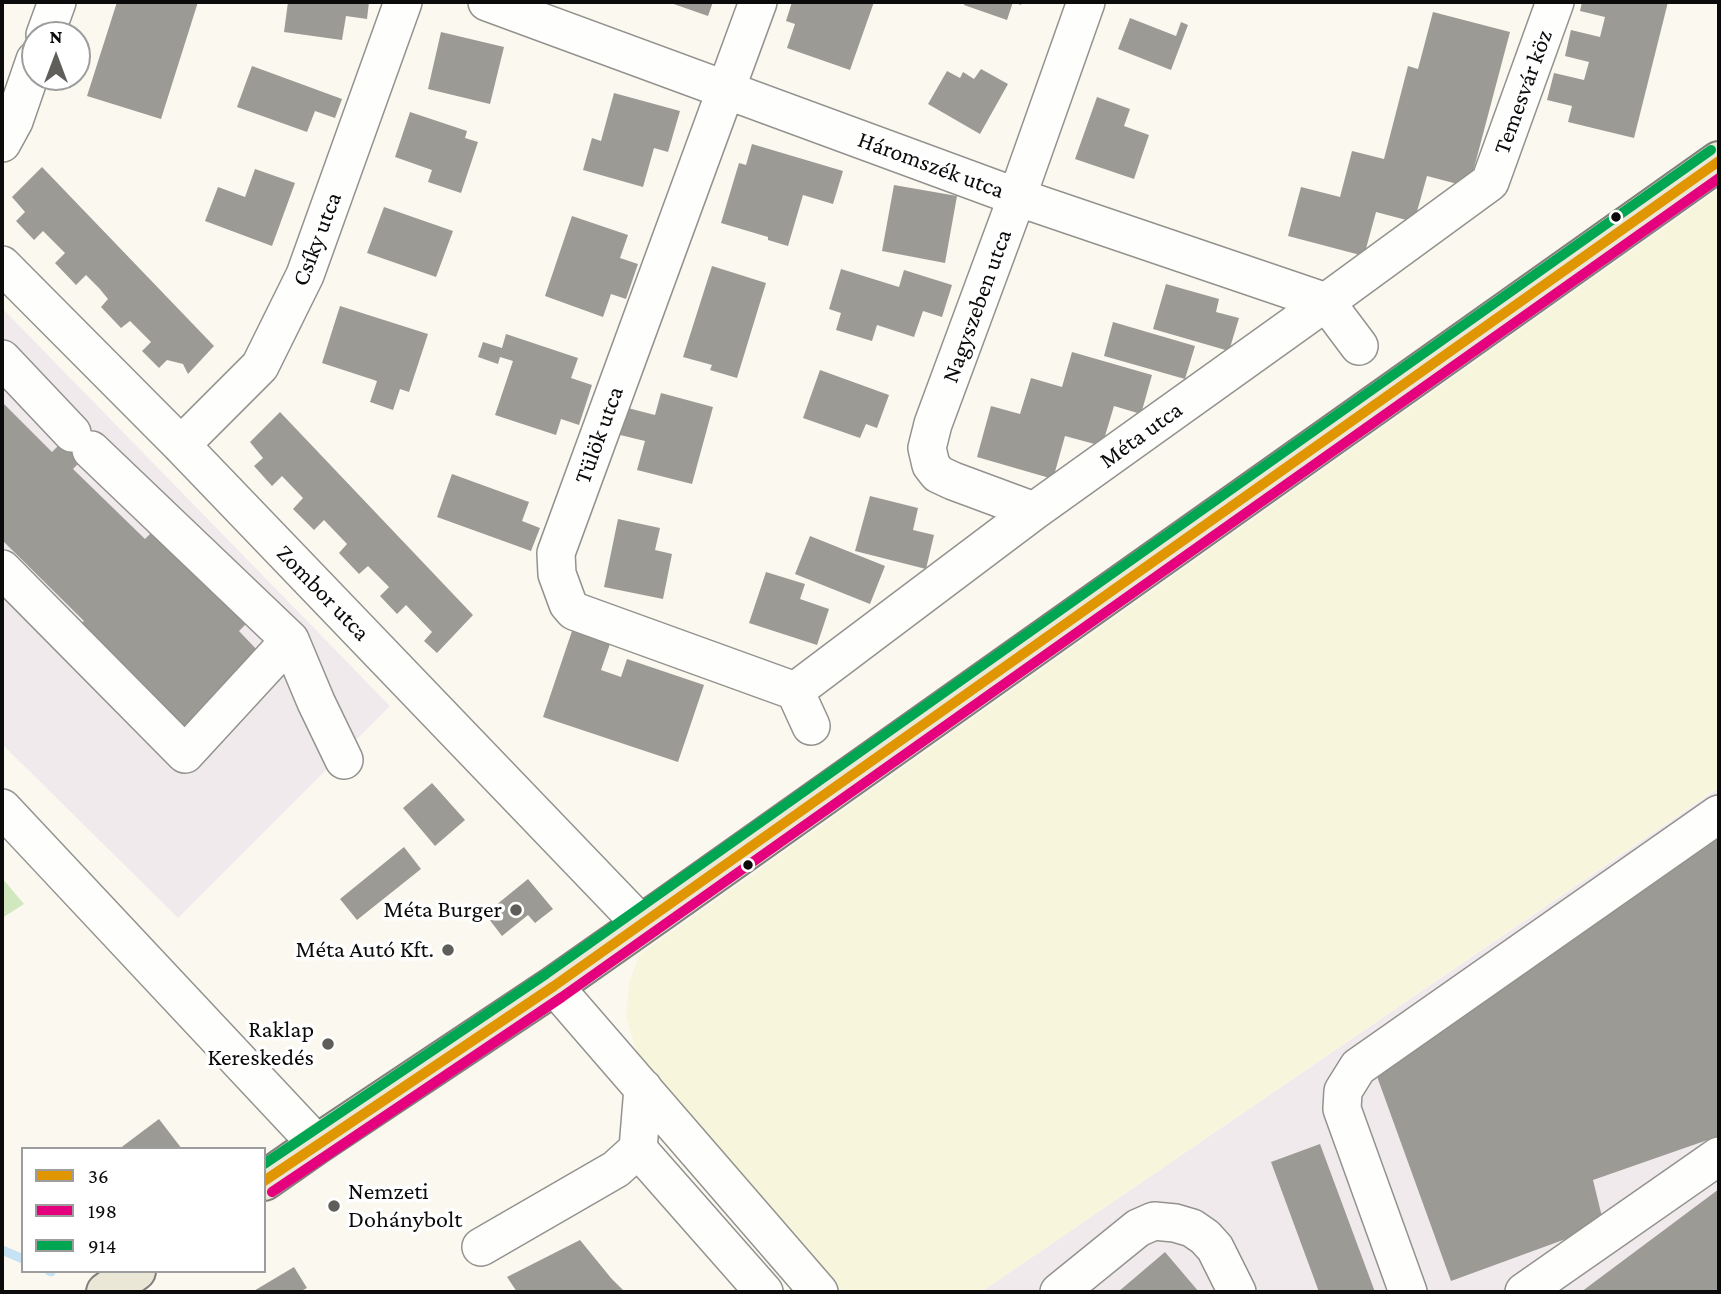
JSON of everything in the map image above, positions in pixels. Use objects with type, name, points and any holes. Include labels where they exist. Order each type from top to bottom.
[{"type":"main road","points":[[266,1180],[554,985],[1719,161]]},
{"type":"main road","points":[[106,1292],[133,1273]]},
{"type":"street","points":[[50,21],[57,2]]},
{"type":"street","name":"Csíky utca","points":[[181,445],[260,366],[305,275],[403,2]]},
{"type":"street","name":"Háromszék utca","points":[[487,2],[1017,197],[1326,302]]},
{"type":"street","name":"Tülök utca","points":[[758,2],[556,553],[556,574],[568,604],[574,611],[794,691]]},
{"type":"street","name":"Nagyszeben utca","points":[[1034,511],[939,474],[931,465],[928,448],[933,424],[1086,2]]},
{"type":"street","name":"Temesvár köz","points":[[1490,182],[1555,2]]},
{"type":"street","points":[[2,143],[14,121],[24,91]]},
{"type":"street","name":"Méta utca","points":[[794,691],[1034,511],[1490,182]]},
{"type":"street","name":"Zombor utca","points":[[2,265],[181,445],[641,924]]},
{"type":"street","points":[[1326,302],[1359,346]]},
{"type":"street","points":[[2,359],[81,441],[290,640],[344,760]]},
{"type":"street","points":[[2,569],[185,754],[290,640]]},
{"type":"street","points":[[794,691],[811,726]]},
{"type":"street","points":[[2,808],[317,1144]]},
{"type":"street","points":[[1408,1292],[1342,1109],[1343,1091],[1358,1067],[1719,814]]},
{"type":"street","points":[[554,985],[819,1292]]},
{"type":"street","points":[[481,1247],[616,1170],[638,1149],[643,1088]]},
{"type":"street","points":[[638,1149],[764,1292]]},
{"type":"street","points":[[1524,1292],[1719,1156]]},
{"type":"street","points":[[1059,1292],[1138,1228],[1154,1221],[1192,1228],[1205,1237],[1215,1248],[1237,1292]]},
{"type":"shaded area","points":[[1719,189],[1719,787],[981,1292],[841,1292],[639,1059],[626,1016],[629,984],[639,955]]},
{"type":"shaded area","points":[[2,308],[390,706],[178,918],[2,744]]},
{"type":"shaded area","points":[[1719,788],[1719,1292],[981,1292]]},
{"type":"green space","points":[[2,878],[24,904],[2,918]]},
{"type":"building","points":[[117,2],[198,2],[161,119],[87,96],[91,91],[91,83]]},
{"type":"building","points":[[288,2],[369,2],[367,19],[346,16],[342,40],[284,32]]},
{"type":"building","points":[[668,2],[713,2],[708,16]]},
{"type":"building","points":[[792,2],[874,2],[850,70],[787,48],[795,24],[786,21]]},
{"type":"building","points":[[965,2],[1013,2],[1007,20],[964,5]]},
{"type":"building","points":[[1582,2],[1668,2],[1634,138],[1568,122],[1572,106],[1547,100],[1554,73],[1584,80],[1589,62],[1565,56],[1571,30],[1600,37],[1605,17],[1580,11]]},
{"type":"building","points":[[1433,12],[1510,32],[1469,187],[1427,176],[1414,222],[1376,212],[1364,256],[1288,236],[1301,187],[1340,197],[1352,151],[1384,159],[1408,66],[1418,69]]},
{"type":"building","points":[[1130,18],[1176,36],[1181,22],[1188,25],[1171,70],[1118,49]]},
{"type":"building","points":[[441,32],[504,47],[490,104],[428,89]]},
{"type":"building","points":[[252,66],[342,99],[335,118],[315,111],[307,132],[237,107]]},
{"type":"building","points":[[981,69],[1008,84],[980,134],[928,104],[947,71],[960,78],[963,72],[974,79]]},
{"type":"building","points":[[614,93],[680,111],[668,152],[654,148],[643,187],[583,170],[592,138],[601,141]]},
{"type":"building","points":[[1097,97],[1130,109],[1124,126],[1149,135],[1134,179],[1075,159]]},
{"type":"building","points":[[410,112],[467,131],[465,138],[478,142],[461,193],[428,182],[432,170],[395,157]]},
{"type":"building","points":[[752,144],[843,171],[833,204],[803,195],[788,246],[721,223],[739,163],[746,165]]},
{"type":"building","points":[[42,167],[214,346],[188,374],[183,364],[167,360],[159,368],[142,351],[151,342],[130,321],[121,328],[101,307],[108,299],[99,288],[86,275],[76,285],[55,263],[65,253],[43,231],[34,240],[16,221],[25,212],[12,197]]},
{"type":"building","points":[[255,169],[295,183],[272,246],[205,221],[218,187],[245,197]]},
{"type":"building","points":[[894,185],[957,196],[945,263],[882,251]]},
{"type":"building","points":[[384,207],[453,231],[436,277],[367,253]]},
{"type":"building","points":[[572,216],[628,235],[620,258],[638,264],[626,299],[611,294],[603,317],[545,296]]},
{"type":"building","points":[[712,266],[766,283],[737,378],[710,370],[712,365],[683,357]]},
{"type":"building","points":[[841,269],[899,287],[904,270],[952,285],[942,317],[923,311],[914,337],[877,325],[872,341],[836,330],[841,313],[829,309]]},
{"type":"building","points":[[1166,284],[1219,299],[1216,312],[1239,318],[1229,351],[1153,329]]},
{"type":"building","points":[[340,306],[428,334],[409,392],[400,389],[393,410],[370,402],[377,381],[322,363]]},
{"type":"building","points":[[1113,322],[1195,346],[1185,379],[1104,356]]},
{"type":"building","points":[[506,334],[578,358],[571,378],[592,385],[579,425],[561,419],[556,435],[495,415],[513,361],[500,357],[498,364],[478,357],[483,342],[502,348]]},
{"type":"building","points":[[1072,352],[1152,375],[1141,414],[1114,406],[1102,446],[1065,436],[1053,479],[977,457],[991,406],[1020,414],[1031,378],[1062,387]]},
{"type":"building","points":[[820,370],[889,395],[877,428],[866,424],[860,438],[803,418]]},
{"type":"building","points":[[661,393],[713,407],[692,484],[637,470],[645,441],[616,434],[624,407],[655,415]]},
{"type":"building","points":[[2,402],[52,452],[81,423],[100,441],[73,469],[145,539],[155,529],[249,621],[239,631],[258,651],[184,726],[148,691],[74,631],[84,621],[2,540]]},
{"type":"building","points":[[280,412],[473,615],[437,653],[424,641],[432,632],[406,605],[397,614],[380,596],[389,587],[368,566],[359,574],[339,553],[347,544],[324,520],[314,530],[293,509],[303,498],[282,476],[272,486],[254,466],[263,458],[250,442]]},
{"type":"building","points":[[452,474],[529,502],[522,521],[540,528],[531,551],[437,517]]},
{"type":"building","points":[[870,496],[918,508],[913,530],[934,535],[926,569],[855,551]]},
{"type":"building","points":[[618,519],[660,528],[655,550],[672,554],[663,599],[604,587]]},
{"type":"building","points":[[810,536],[885,566],[870,604],[795,574]]},
{"type":"building","points":[[766,572],[805,584],[800,599],[829,609],[817,645],[749,623]]},
{"type":"building","points":[[572,631],[610,644],[601,670],[621,677],[627,659],[704,685],[678,762],[543,717]]},
{"type":"building","points":[[432,783],[465,820],[435,846],[403,808]]},
{"type":"building","points":[[1719,829],[1719,1136],[1593,1180],[1604,1225],[1451,1281],[1375,1071]]},
{"type":"building","points":[[404,847],[421,869],[357,920],[340,899]]},
{"type":"building","points":[[528,879],[553,909],[535,923],[528,915],[502,936],[485,914]]},
{"type":"building","points":[[159,1119],[180,1147],[122,1147]]},
{"type":"building","points":[[1320,1144],[1375,1292],[1319,1292],[1271,1162]]},
{"type":"building","points":[[1719,1189],[1719,1292],[1581,1292]]},
{"type":"building","points":[[580,1240],[625,1292],[517,1292],[507,1277]]},
{"type":"building","points":[[1165,1252],[1199,1292],[1118,1292]]},
{"type":"building","points":[[294,1267],[307,1288],[299,1292],[252,1292]]},
{"type":"waterway","points":[[2,1250],[21,1258]]},
{"type":"transit line","name":"914","points":[[266,1163],[546,974],[1711,150]]},
{"type":"transit line","name":"36","points":[[266,1180],[554,986],[1719,161]]},
{"type":"transit line","name":"198","points":[[272,1192],[562,997],[1719,178]]},
{"type":"place","name":"Méta Burger","points":[[516,910]]},
{"type":"place","name":"Méta Autó Kft.","points":[[448,950]]},
{"type":"place","name":"Raklap Kereskedés","points":[[328,1044]]},
{"type":"place","name":"Nemzeti Dohánybolt","points":[[334,1206]]}]
